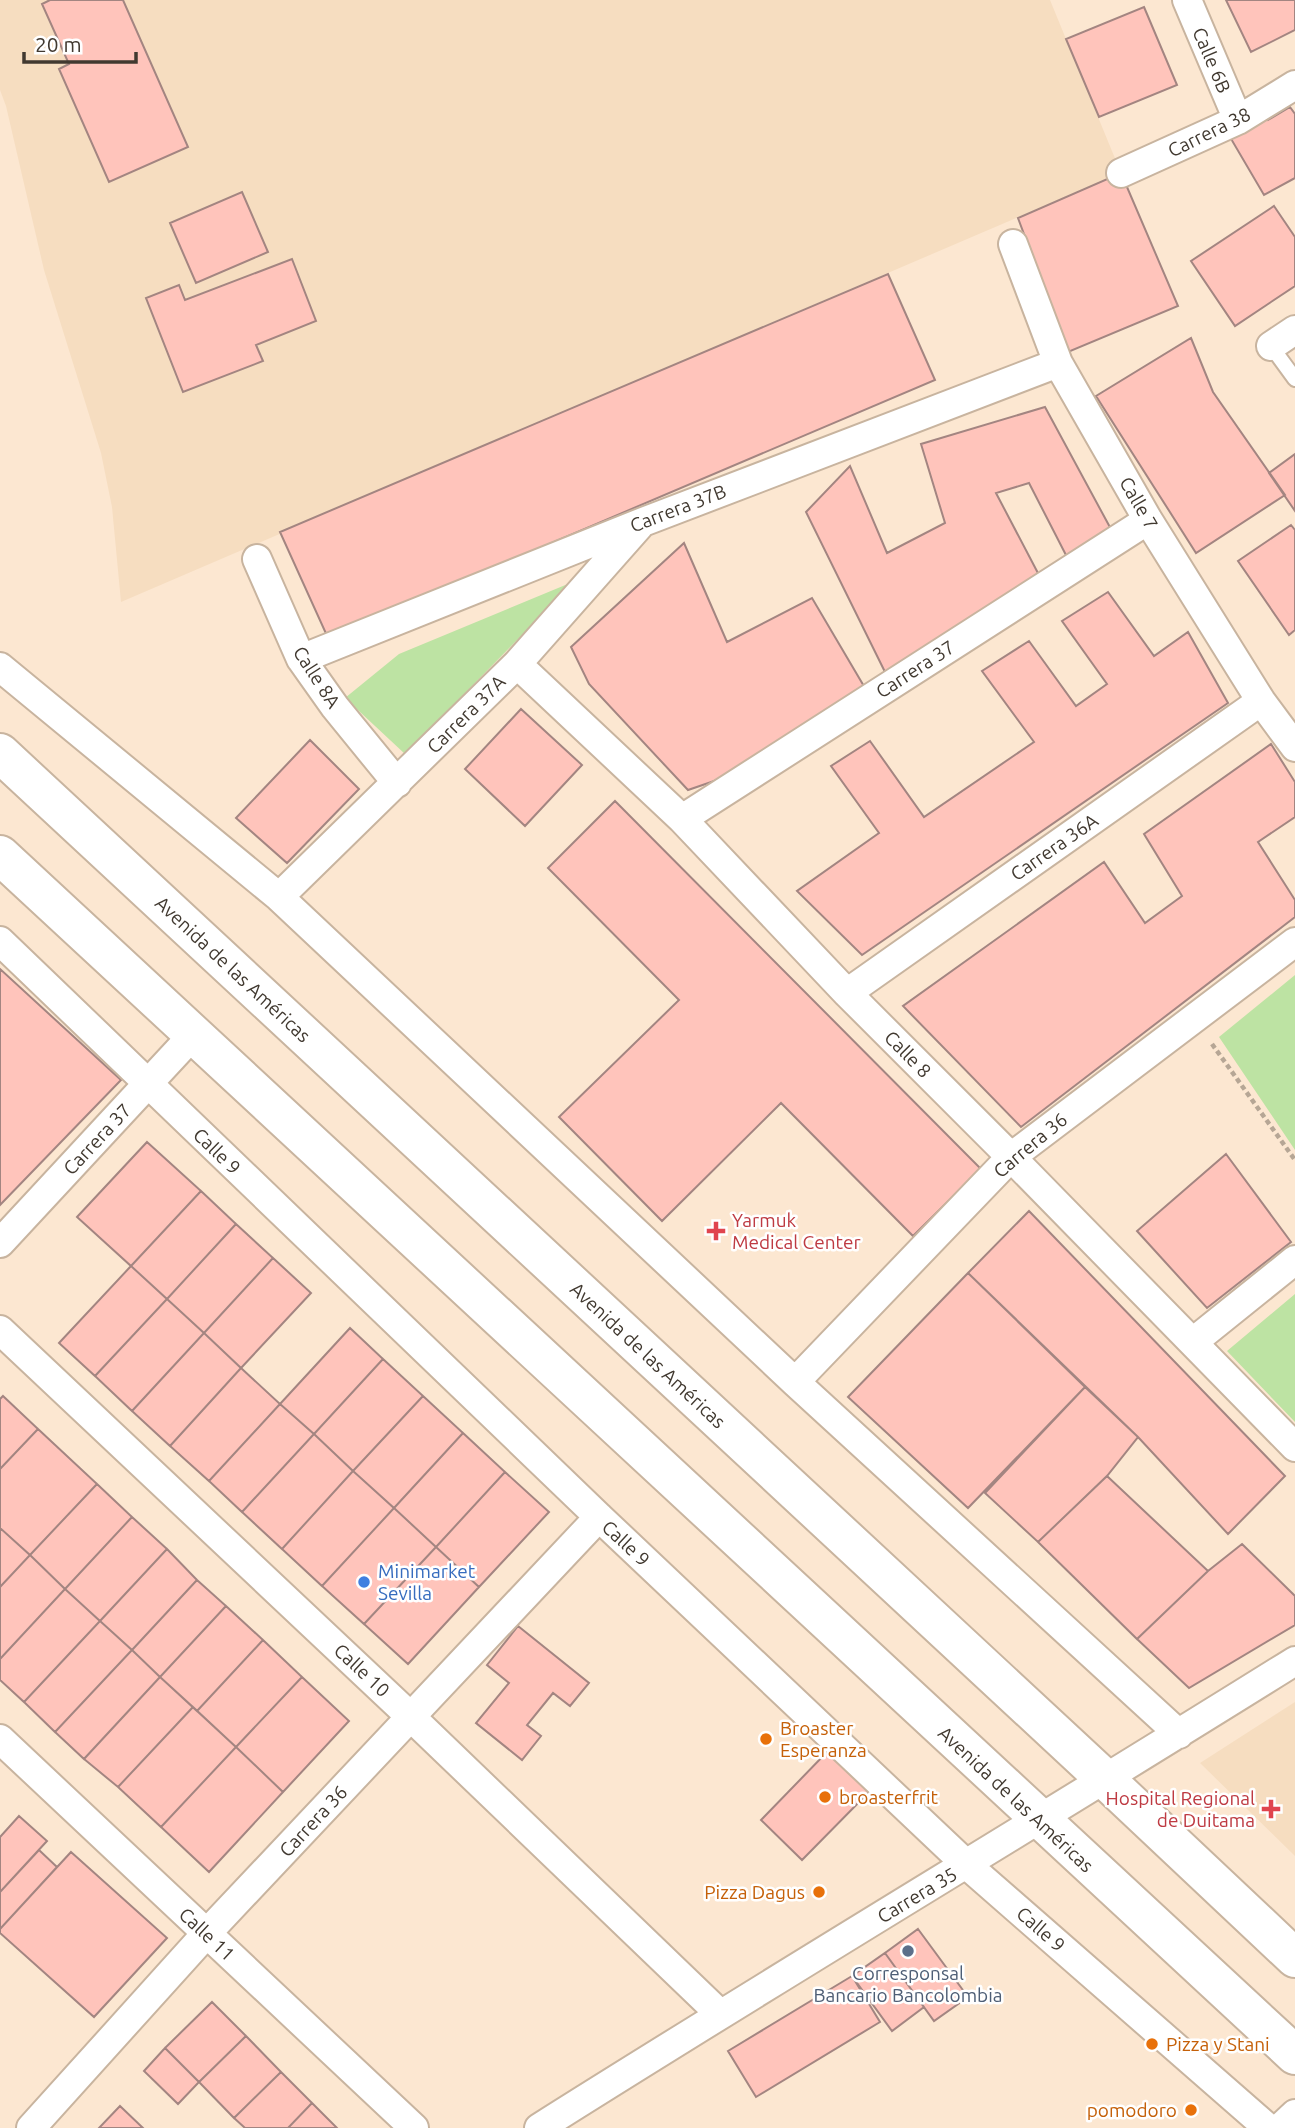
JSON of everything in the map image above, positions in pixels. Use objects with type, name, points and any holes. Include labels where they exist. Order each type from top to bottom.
[{"type":"main road","name":"Avenida de las Américas","points":[[0,753],[1295,1958]]},
{"type":"main road","name":"Avenida de las Américas","points":[[0,855],[1295,2055]]},
{"type":"street","name":"Calle 6B","points":[[1187,0],[1238,120]]},
{"type":"street","name":"Carrera 38","points":[[1121,173],[1238,120],[1295,85]]},
{"type":"street","name":"Calle 7","points":[[1013,244],[1058,363],[1148,520],[1261,701],[1295,747]]},
{"type":"street","points":[[1271,346],[1295,330]]},
{"type":"street","name":"Carrera 37B","points":[[301,659],[643,522],[1058,363]]},
{"type":"street","name":"Carrera 37","points":[[682,819],[1148,520]]},
{"type":"street","name":"Carrera 37A","points":[[279,897],[517,664],[643,522]]},
{"type":"street","name":"Calle 8A","points":[[257,559],[301,659],[335,707],[397,783]]},
{"type":"street","name":"Calle 8","points":[[517,664],[682,819],[847,993],[1295,1447]]},
{"type":"street","points":[[0,667],[279,897],[795,1382],[1179,1734]]},
{"type":"street","name":"Carrera 36A","points":[[847,993],[1261,701]]},
{"type":"street","name":"Calle 9","points":[[0,941],[599,1517],[967,1865],[1268,2128]]},
{"type":"street","name":"Carrera 36","points":[[795,1382],[1011,1157],[1295,942]]},
{"type":"street","name":"Carrera 37","points":[[0,1243],[193,1035]]},
{"type":"street","points":[[1193,1342],[1295,1260]]},
{"type":"street","name":"Calle 10","points":[[0,1331],[411,1717],[720,2014]]},
{"type":"street","name":"Carrera 36","points":[[31,2128],[206,1934],[599,1517]]},
{"type":"street","name":"Carrera 35","points":[[540,2128],[720,2014],[1106,1780],[1295,1661]]},
{"type":"street","name":"Calle 11","points":[[0,1740],[414,2128]]},
{"type":"street","points":[[1280,2128],[1295,2114]]},
{"type":"lane","points":[[1271,346],[1295,379]]},
{"type":"path","points":[[1194,1018],[1295,1160]]},
{"type":"shaded area","points":[[0,0],[1050,0],[1121,173],[121,602],[112,507],[101,453],[44,270],[0,90]]},
{"type":"shaded area","name":"Hospital Regional de Duitama","points":[[1295,1702],[1295,1856],[1200,1763]]},
{"type":"green space","points":[[575,581],[405,754],[345,698],[399,654]]},
{"type":"green space","points":[[1295,975],[1295,1150],[1219,1037]]},
{"type":"green space","points":[[1295,1294],[1295,1422],[1227,1351]]},
{"type":"building","points":[[50,0],[123,0],[188,147],[109,182],[59,69],[69,64],[42,4]]},
{"type":"building","points":[[1226,0],[1295,0],[1295,30],[1251,52]]},
{"type":"building","points":[[1144,7],[1177,85],[1099,117],[1066,39]]},
{"type":"building","points":[[1290,107],[1295,114],[1295,178],[1264,195],[1227,132],[1263,112],[1268,120]]},
{"type":"building","points":[[1121,173],[1178,306],[1068,352],[1018,218]]},
{"type":"building","points":[[242,192],[268,252],[196,283],[170,223]]},
{"type":"building","points":[[1274,206],[1295,237],[1295,286],[1235,326],[1191,261]]},
{"type":"building","points":[[292,259],[316,321],[256,345],[263,361],[183,392],[146,298],[179,285],[185,300]]},
{"type":"building","points":[[888,274],[935,380],[328,638],[280,532]]},
{"type":"building","points":[[1191,338],[1213,392],[1285,495],[1196,553],[1096,396]]},
{"type":"building","points":[[1045,407],[1112,531],[1068,559],[1029,483],[996,493],[1040,577],[886,674],[806,512],[850,466],[887,553],[945,523],[921,444]]},
{"type":"building","points":[[1295,454],[1295,511],[1269,473]]},
{"type":"building","points":[[1291,525],[1295,530],[1295,630],[1289,635],[1238,561]]},
{"type":"building","points":[[684,543],[727,642],[812,598],[865,688],[720,779],[688,790],[589,684],[571,647]]},
{"type":"building","points":[[1108,592],[1154,656],[1188,632],[1228,703],[862,955],[797,891],[879,833],[831,766],[870,741],[924,817],[1034,742],[982,671],[1029,641],[1076,706],[1107,684],[1062,621]]},
{"type":"building","points":[[521,709],[582,765],[525,826],[465,769]]},
{"type":"building","points":[[310,740],[359,789],[287,863],[236,818]]},
{"type":"building","points":[[1271,744],[1295,782],[1295,817],[1258,842],[1295,900],[1295,917],[1021,1127],[903,1006],[1104,862],[1145,923],[1182,896],[1144,834]]},
{"type":"building","points":[[615,801],[981,1169],[913,1236],[781,1103],[662,1221],[559,1117],[679,1000],[548,868]]},
{"type":"building","points":[[0,969],[121,1080],[0,1205]]},
{"type":"building","points":[[147,1142],[201,1191],[131,1266],[77,1217]]},
{"type":"building","points":[[1226,1154],[1291,1242],[1207,1308],[1137,1231]]},
{"type":"building","points":[[201,1191],[236,1224],[167,1299],[131,1266]]},
{"type":"building","points":[[1029,1211],[1285,1476],[1228,1534],[1138,1437],[968,1273]]},
{"type":"building","points":[[236,1224],[273,1258],[204,1333],[167,1299]]},
{"type":"building","points":[[273,1258],[311,1293],[241,1368],[204,1333]]},
{"type":"building","points":[[131,1266],[167,1299],[95,1376],[59,1343]]},
{"type":"building","points":[[968,1273],[1085,1387],[968,1508],[848,1397]]},
{"type":"building","points":[[167,1299],[204,1333],[132,1411],[95,1376]]},
{"type":"building","points":[[350,1328],[383,1359],[314,1434],[280,1404]]},
{"type":"building","points":[[204,1333],[241,1368],[170,1446],[132,1411]]},
{"type":"building","points":[[383,1359],[423,1396],[353,1471],[314,1434]]},
{"type":"building","points":[[241,1368],[280,1404],[209,1481],[170,1446]]},
{"type":"building","points":[[1085,1387],[1138,1437],[1107,1476],[1038,1542],[985,1493]]},
{"type":"building","points":[[3,1396],[38,1429],[0,1469],[0,1399]]},
{"type":"building","points":[[423,1396],[463,1433],[394,1508],[353,1471]]},
{"type":"building","points":[[280,1404],[314,1434],[242,1512],[209,1481]]},
{"type":"building","points":[[38,1429],[97,1484],[30,1555],[0,1528],[0,1469]]},
{"type":"building","points":[[463,1433],[505,1472],[436,1547],[394,1508]]},
{"type":"building","points":[[314,1434],[353,1471],[282,1549],[242,1512]]},
{"type":"building","points":[[353,1471],[394,1508],[322,1586],[282,1549]]},
{"type":"building","points":[[505,1472],[549,1512],[479,1587],[436,1547]]},
{"type":"building","points":[[1107,1476],[1208,1571],[1137,1639],[1038,1542]]},
{"type":"building","points":[[97,1484],[132,1517],[65,1589],[30,1555]]},
{"type":"building","points":[[394,1508],[436,1547],[364,1624],[322,1586]]},
{"type":"building","points":[[132,1517],[167,1549],[100,1621],[65,1589]]},
{"type":"building","points":[[0,1528],[30,1555],[0,1587]]},
{"type":"building","points":[[1242,1544],[1295,1596],[1295,1625],[1189,1688],[1137,1639],[1208,1571]]},
{"type":"building","points":[[436,1547],[479,1587],[408,1664],[364,1624]]},
{"type":"building","points":[[167,1549],[197,1580],[132,1650],[100,1621]]},
{"type":"building","points":[[30,1555],[65,1589],[0,1659],[0,1587]]},
{"type":"building","points":[[197,1580],[226,1606],[160,1677],[132,1650]]},
{"type":"building","points":[[65,1589],[100,1621],[24,1702],[0,1680],[0,1659]]},
{"type":"building","points":[[226,1606],[263,1640],[197,1711],[160,1677]]},
{"type":"building","points":[[100,1621],[132,1650],[55,1732],[24,1702]]},
{"type":"building","points":[[518,1626],[589,1683],[570,1706],[553,1693],[527,1725],[541,1736],[522,1760],[476,1723],[509,1683],[487,1665]]},
{"type":"building","points":[[263,1640],[302,1677],[236,1747],[197,1711]]},
{"type":"building","points":[[132,1650],[160,1677],[84,1759],[55,1732]]},
{"type":"building","points":[[160,1677],[193,1707],[118,1787],[84,1759]]},
{"type":"building","points":[[302,1677],[349,1721],[283,1792],[236,1747]]},
{"type":"building","points":[[193,1707],[236,1747],[161,1827],[118,1787]]},
{"type":"building","points":[[236,1747],[283,1792],[209,1872],[161,1827]]},
{"type":"building","points":[[827,1752],[869,1792],[802,1860],[761,1820]]},
{"type":"building","points":[[19,1816],[47,1841],[0,1892],[0,1837]]},
{"type":"building","points":[[39,1850],[57,1867],[0,1929],[0,1892]]},
{"type":"building","points":[[71,1852],[167,1938],[94,2017],[0,1933],[0,1929]]},
{"type":"building","points":[[918,1929],[968,1997],[934,2021],[885,1953]]},
{"type":"building","points":[[885,1953],[924,2007],[892,2031],[852,1976]]},
{"type":"building","points":[[852,1976],[880,2022],[756,2097],[728,2051]]},
{"type":"building","points":[[212,2002],[246,2036],[199,2082],[165,2048]]},
{"type":"building","points":[[246,2036],[281,2072],[234,2118],[199,2082]]},
{"type":"building","points":[[165,2048],[199,2082],[178,2104],[144,2071]]},
{"type":"building","points":[[281,2072],[312,2103],[288,2128],[245,2128],[234,2118]]},
{"type":"building","points":[[312,2103],[337,2128],[288,2128]]},
{"type":"building","points":[[120,2106],[143,2128],[99,2128]]},
{"type":"place","name":"Yarmuk Medical Center","points":[[716,1231]]},
{"type":"place","name":"Minimarket Sevilla","points":[[364,1582]]},
{"type":"place","name":"Broaster Esperanza","points":[[766,1739]]},
{"type":"place","name":"broasterfrit","points":[[825,1797]]},
{"type":"place","name":"Hospital Regional de Duitama","points":[[1271,1809]]},
{"type":"place","name":"Pizza Dagus","points":[[819,1892]]},
{"type":"place","name":"Corresponsal Bancario Bancolombia","points":[[908,1951]]},
{"type":"place","name":"Pizza y Stani","points":[[1152,2044]]},
{"type":"place","name":"pomodoro","points":[[1191,2110]]}]
